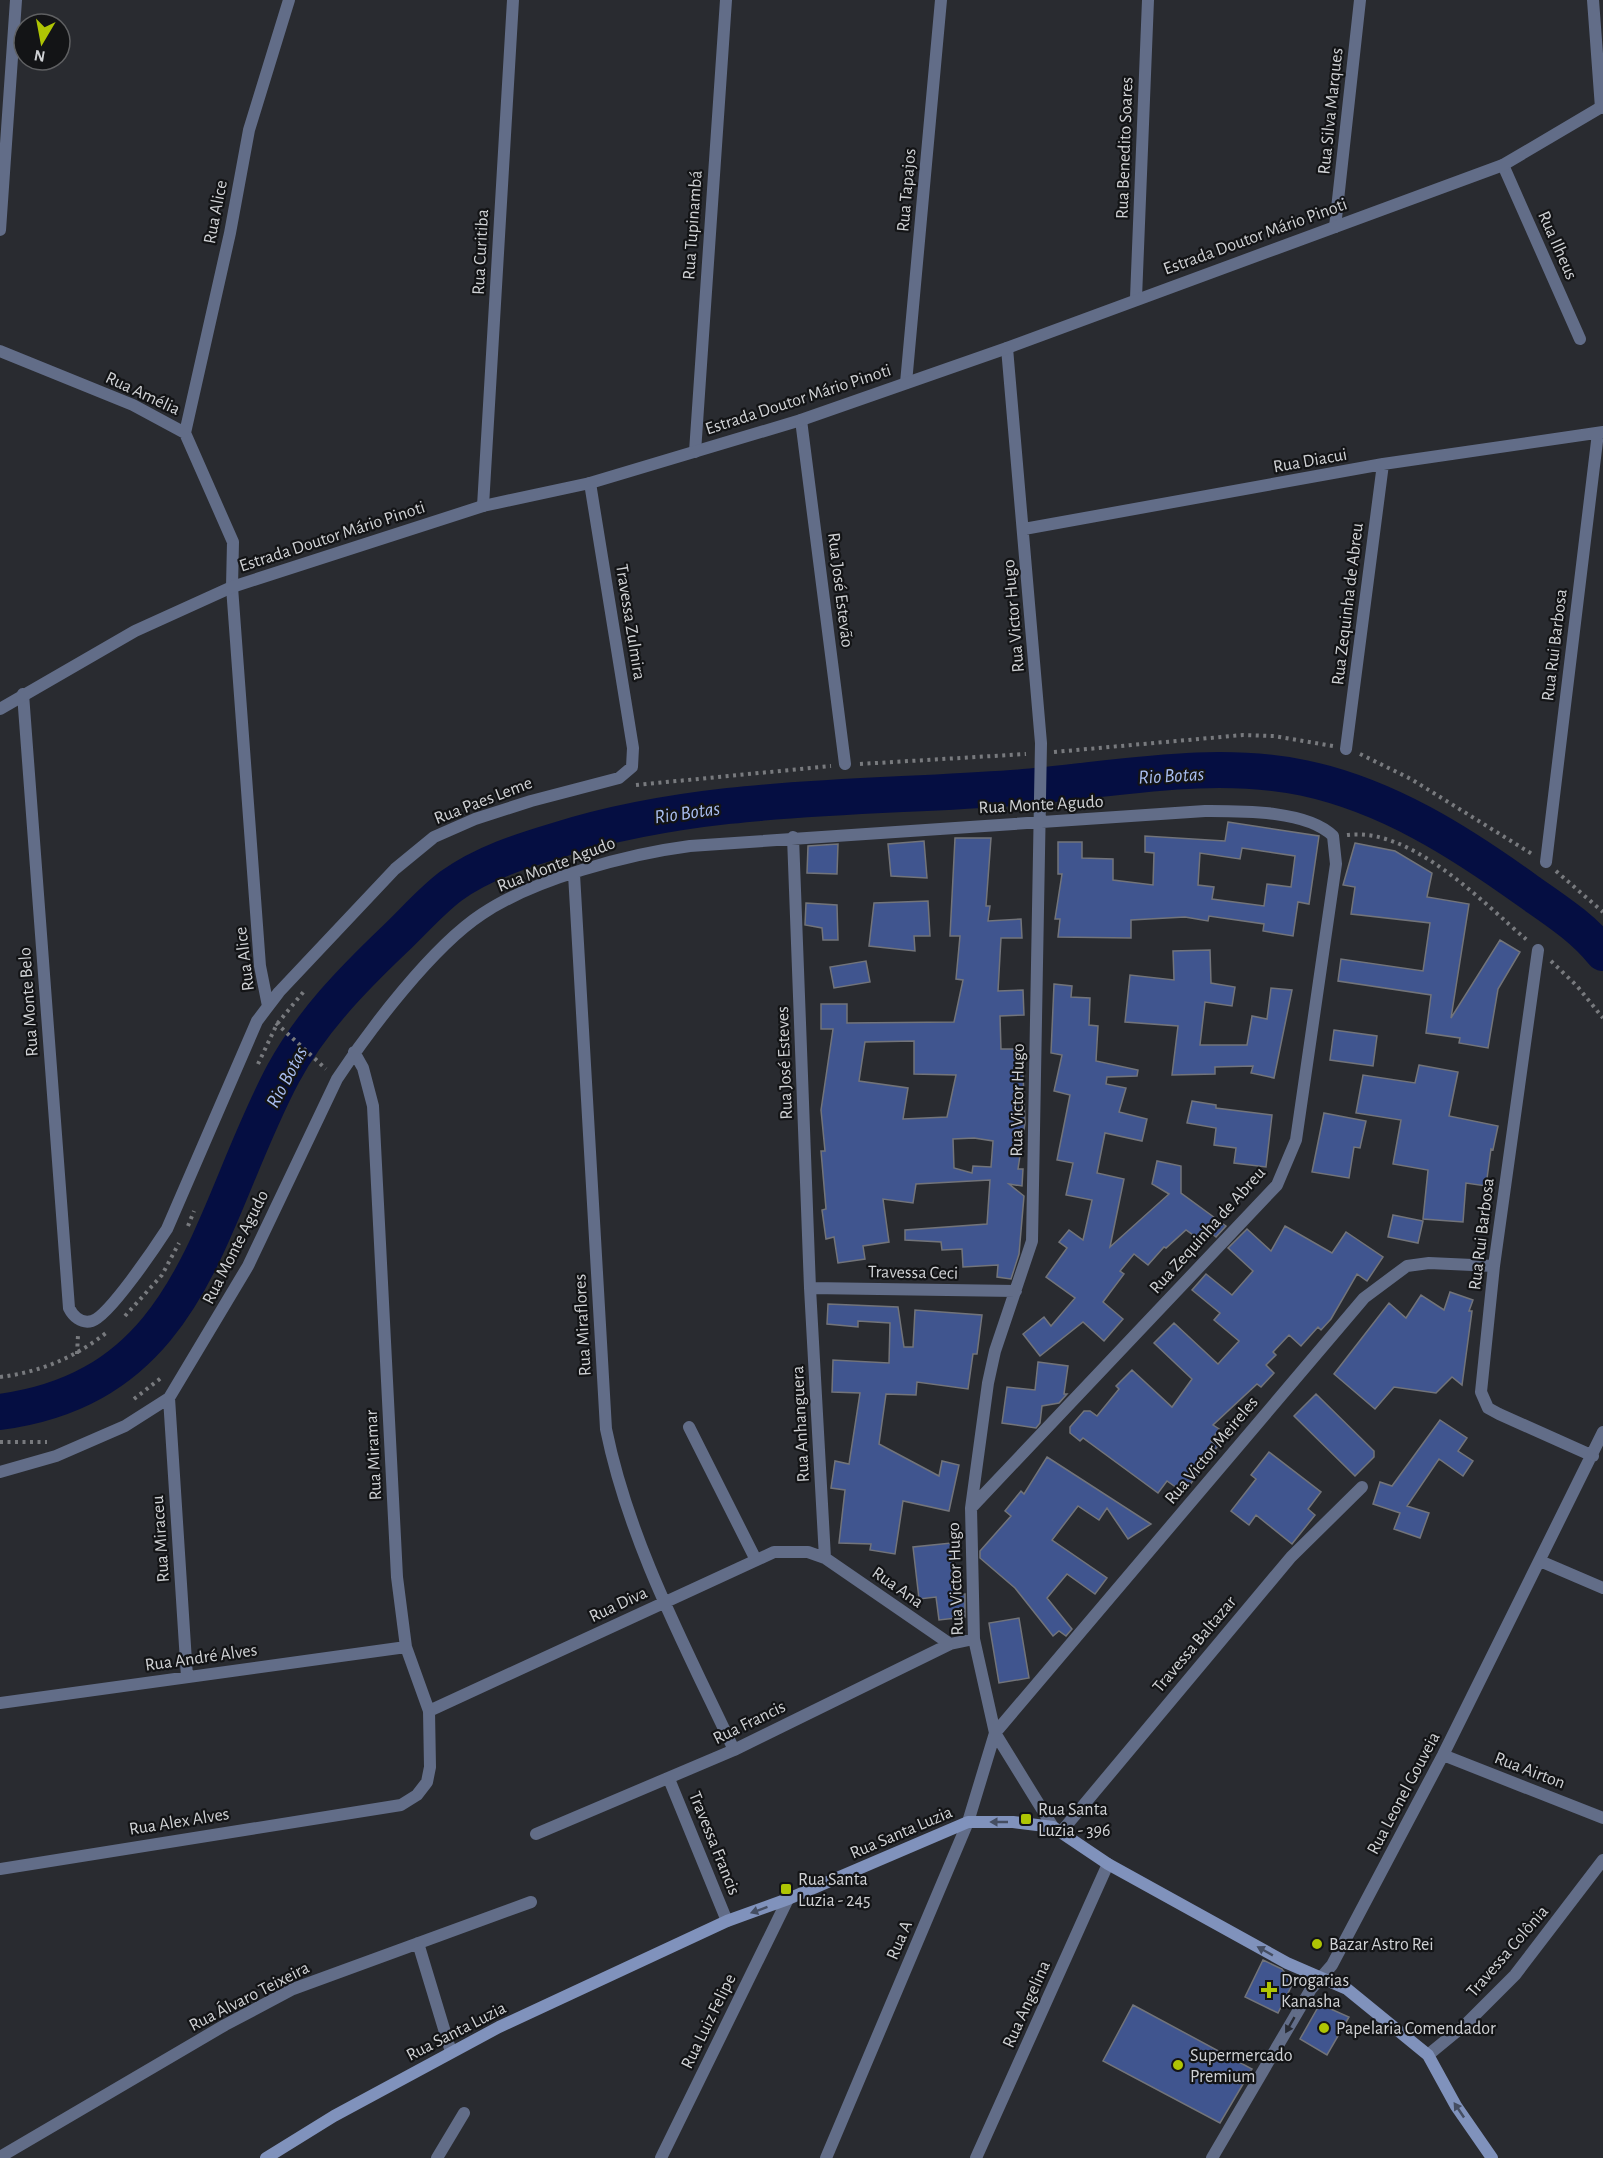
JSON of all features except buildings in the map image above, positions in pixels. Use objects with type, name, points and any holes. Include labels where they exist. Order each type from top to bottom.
[{"type":"main road","name":"Rua Santa Luzia","points":[[266,2158],[334,2116],[451,2052],[727,1921],[788,1899],[968,1822],[1013,1822],[1057,1830],[1108,1864],[1287,1963],[1347,1989],[1428,2055],[1456,2106],[1492,2158]]},
{"type":"street","points":[[0,230],[16,0]]},
{"type":"street","name":"Rua Alice","points":[[185,433],[230,233],[249,130],[289,0]]},
{"type":"street","name":"Rua Curitiba","points":[[483,506],[513,0]]},
{"type":"street","name":"Rua Tupinambá","points":[[694,452],[726,0]]},
{"type":"street","name":"Rua Tapajos","points":[[906,383],[941,0]]},
{"type":"street","name":"Rua Benedito Soares","points":[[1136,298],[1148,0]]},
{"type":"street","name":"Rua Silva Marques","points":[[1335,227],[1360,0]]},
{"type":"street","points":[[1593,0],[1602,107]]},
{"type":"street","name":"Estrada Doutor Mário Pinoti","points":[[0,709],[135,631],[232,586],[483,506],[590,483],[801,420],[1007,348],[1136,298],[1503,165],[1602,107]]},
{"type":"street","name":"Rua Ilheus","points":[[1503,165],[1580,339]]},
{"type":"street","name":"Rua Victor Hugo","points":[[1007,348],[1041,753],[1032,1241],[995,1351],[988,1383],[971,1508],[974,1639],[995,1732],[1057,1830]]},
{"type":"street","name":"Rua Amélia","points":[[0,351],[133,405],[185,433],[233,542],[232,586]]},
{"type":"street","name":"Rua José Estevão","points":[[801,420],[845,764]]},
{"type":"street","name":"Rua Diacui","points":[[1024,529],[1383,464],[1601,432]]},
{"type":"street","name":"Rua Rui Barbosa","points":[[1546,862],[1601,432]]},
{"type":"street","name":"Rua Zequinha de Abreu","points":[[1346,748],[1383,464]]},
{"type":"street","name":"Travessa Zulmira","points":[[590,483],[633,748],[632,767]]},
{"type":"street","name":"Rua Alice","points":[[69,1308],[79,1320],[95,1319],[155,1249],[186,1189],[252,1032],[268,1006],[260,966],[232,586]]},
{"type":"street","name":"Rua Monte Belo","points":[[23,694],[69,1308]]},
{"type":"street","name":"Rua Paes Leme","points":[[268,1006],[395,868],[434,837],[475,819],[531,801],[619,778],[632,767]]},
{"type":"street","name":"Rua Monte Agudo","points":[[0,1472],[56,1456],[115,1431],[169,1398],[248,1266],[336,1079],[354,1052],[405,990],[473,921],[500,904],[574,874],[627,857],[659,850],[793,837],[988,824],[1039,824],[1234,812],[1266,814],[1319,824],[1333,836]]},
{"type":"street","name":"Rua Zequinha de Abreu","points":[[971,1508],[1277,1185],[1296,1140],[1336,864],[1333,836]]},
{"type":"street","name":"Rua José Esteves","points":[[793,837],[810,1288]]},
{"type":"street","name":"Rua Miraflores","points":[[574,874],[606,1429],[614,1469],[626,1506],[664,1602],[734,1750]]},
{"type":"street","name":"Rua Rui Barbosa","points":[[1538,950],[1494,1266],[1482,1399],[1488,1408],[1499,1414],[1593,1456]]},
{"type":"street","name":"Rua Miramar","points":[[354,1052],[363,1068],[374,1106],[397,1566],[406,1647],[429,1710],[430,1767],[427,1782],[417,1795],[402,1804],[363,1809]]},
{"type":"street","name":"Rua Victor Meireles","points":[[995,1732],[1364,1298],[1407,1266],[1429,1263],[1494,1266]]},
{"type":"street","name":"Travessa Ceci","points":[[810,1288],[1016,1291]]},
{"type":"street","name":"Rua Anhanguera","points":[[810,1288],[825,1558]]},
{"type":"street","name":"Rua Miraceu","points":[[169,1398],[187,1677]]},
{"type":"street","points":[[689,1427],[755,1558]]},
{"type":"street","name":"Rua Leonel Gouveia","points":[[1212,2158],[1311,1989],[1332,1965],[1443,1755],[1603,1432]]},
{"type":"street","name":"Travessa Baltazar","points":[[1057,1830],[1291,1557],[1362,1487]]},
{"type":"street","name":"Rua Diva","points":[[429,1710],[755,1558],[788,1550],[808,1552],[825,1558]]},
{"type":"street","name":"Rua Ana","points":[[825,1558],[950,1644]]},
{"type":"street","points":[[1540,1561],[1603,1588]]},
{"type":"street","name":"Rua Francis","points":[[536,1834],[734,1750],[950,1644],[974,1639]]},
{"type":"street","name":"Rua André Alves","points":[[0,1703],[406,1647]]},
{"type":"street","name":"Rua A","points":[[826,2158],[968,1822],[995,1732]]},
{"type":"street","name":"Rua Airton","points":[[1443,1755],[1603,1818]]},
{"type":"street","name":"Travessa Francis","points":[[669,1779],[727,1921]]},
{"type":"street","name":"Rua Alex Alves","points":[[0,1869],[363,1809]]},
{"type":"street","name":"Travessa Colônia","points":[[1428,2055],[1467,2024],[1515,1975],[1603,1860]]},
{"type":"street","name":"Rua Angelina","points":[[975,2158],[1108,1864]]},
{"type":"street","name":"Rua Luiz Felipe","points":[[661,2158],[788,1899]]},
{"type":"street","name":"Rua Álvaro Teixeira","points":[[0,2157],[225,2025],[293,1989],[531,1902]]},
{"type":"street","points":[[418,1943],[451,2052]]},
{"type":"street","points":[[437,2158],[464,2114]]},
{"type":"path","points":[[626,787],[845,764],[1041,753],[1144,745],[1207,736],[1274,736],[1346,748],[1411,779],[1546,862],[1603,912]]},
{"type":"path","points":[[1333,836],[1354,834],[1390,840],[1447,873],[1577,986],[1603,1018]]},
{"type":"path","points":[[255,1071],[277,1024],[311,983]]},
{"type":"path","points":[[281,1031],[321,1064]]},
{"type":"path","points":[[186,1229],[195,1210]]},
{"type":"path","points":[[118,1323],[162,1275],[182,1237]]},
{"type":"path","points":[[0,1377],[59,1363],[85,1350],[110,1330]]},
{"type":"path","points":[[132,1401],[166,1373]]},
{"type":"path","points":[[0,1442],[54,1440]]},
{"type":"waterway","name":"Rio Botas","points":[[0,1412],[65,1396],[115,1368],[155,1331],[186,1287],[211,1237],[283,1074],[319,1019],[363,970],[451,886],[489,864],[558,840],[614,825],[726,806],[1012,788],[1158,773],[1232,770],[1268,772],[1335,786],[1365,796],[1422,823],[1476,855],[1558,912],[1586,935],[1603,953]]},
{"type":"place","name":"Rua Santa Luzia - 396","points":[[1026,1819]]},
{"type":"place","name":"Rua Santa Luzia - 245","points":[[786,1889]]},
{"type":"place","name":"Bazar Astro Rei","points":[[1317,1944]]},
{"type":"place","name":"Drogarias Kanasha","points":[[1269,1990]]},
{"type":"place","name":"Papelaria Comendador","points":[[1324,2028]]},
{"type":"place","name":"Supermercado Premium","points":[[1178,2065]]}]
